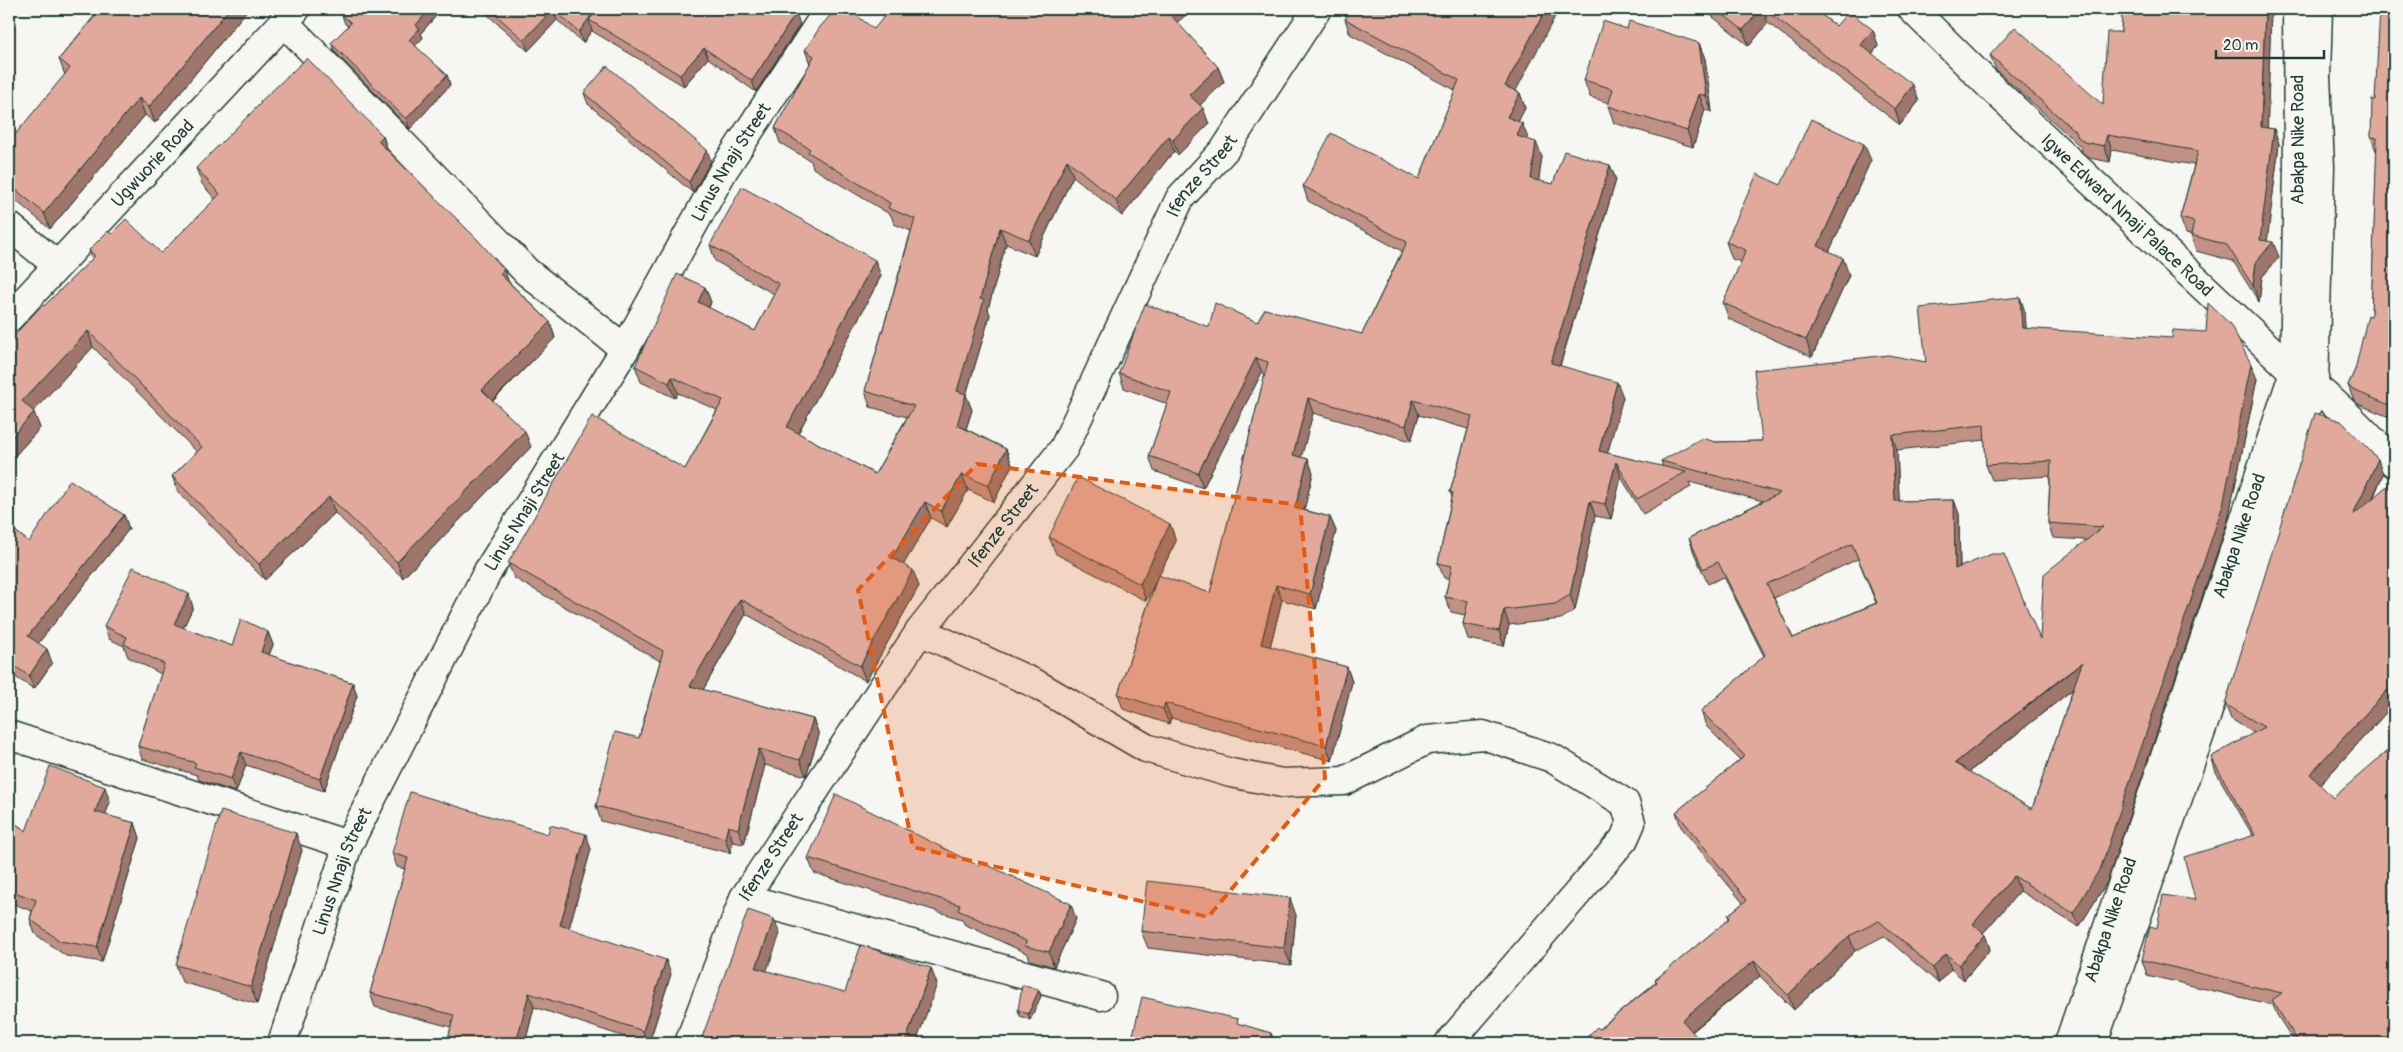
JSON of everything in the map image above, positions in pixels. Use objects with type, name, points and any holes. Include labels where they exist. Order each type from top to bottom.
[{"type":"street","name":"Linus Nnaji Street","points":[[282,1043],[348,845],[484,579],[624,349],[723,172],[829,9]]},
{"type":"street","name":"Ifenze Street","points":[[689,1043],[744,898],[920,631],[1064,448],[1180,198],[1225,148],[1317,9]]},
{"type":"street","name":"Abakpa Nike Road","points":[[2069,1043],[2304,378],[2298,166],[2297,9]]},
{"type":"street","name":"Abakpa Nike Road","points":[[2093,1043],[2202,726],[2258,550],[2304,378],[2320,167],[2316,76],[2318,9]]},
{"type":"street","name":"Igwe Edward Nnaji Palace Road","points":[[1917,12],[2304,378],[2348,415],[2394,462]]},
{"type":"street","points":[[290,15],[527,272],[624,349]]},
{"type":"street","name":"Ugwuorie Road","points":[[9,318],[290,15]]},
{"type":"street","points":[[9,226],[57,265]]},
{"type":"street","points":[[920,631],[1036,684],[1146,748],[1232,773],[1282,782],[1344,780],[1427,740],[1482,735],[1552,758],[1625,803],[1631,823],[1624,840],[1449,1043]]},
{"type":"street","points":[[9,735],[348,845]]},
{"type":"street","points":[[744,898],[1101,996]]},
{"type":"highlighted area","points":[[977,464],[1300,505],[1325,778],[1208,917],[913,847],[858,590]]},
{"type":"building","points":[[101,9],[229,9],[149,107],[139,98],[44,213],[9,184],[9,142],[70,68],[59,59]]},
{"type":"building","points":[[348,9],[430,9],[416,25],[419,29],[409,40],[447,75],[406,119],[331,43],[351,23],[342,15]]},
{"type":"building","points":[[489,9],[553,9],[524,40]]},
{"type":"building","points":[[553,9],[596,9],[579,32]]},
{"type":"building","points":[[599,9],[790,9],[796,13],[752,81],[704,48],[680,75],[589,20]]},
{"type":"building","points":[[836,9],[848,9],[874,29],[890,9],[1170,9],[1167,11],[1218,67],[1189,95],[1203,108],[1173,140],[1169,136],[1116,200],[1067,160],[1029,240],[1000,228],[980,299],[984,300],[957,391],[966,394],[957,425],[1006,449],[988,486],[962,474],[941,511],[925,502],[892,558],[913,570],[860,666],[740,599],[690,686],[813,719],[800,760],[759,749],[738,829],[728,826],[725,838],[596,806],[615,732],[639,738],[663,651],[508,563],[592,416],[685,469],[723,400],[672,377],[669,383],[635,366],[677,274],[705,287],[698,302],[755,331],[779,284],[710,245],[742,187],[875,260],[787,427],[875,474],[914,406],[865,391],[915,219],[888,208],[890,203],[808,152],[810,149],[775,128],[814,56],[805,50],[820,27]]},
{"type":"building","points":[[1351,9],[1546,9],[1505,86],[1520,93],[1507,117],[1522,123],[1517,136],[1536,142],[1531,179],[1553,184],[1564,151],[1610,165],[1551,363],[1617,382],[1599,451],[1686,472],[1637,499],[1616,462],[1605,504],[1590,501],[1570,595],[1555,604],[1504,610],[1499,631],[1463,624],[1468,601],[1445,597],[1452,566],[1438,563],[1453,493],[1450,492],[1472,416],[1413,400],[1406,426],[1308,398],[1293,455],[1308,459],[1295,508],[1330,517],[1310,594],[1276,585],[1261,644],[1347,667],[1326,746],[1165,703],[1163,709],[1118,694],[1158,575],[1210,593],[1268,362],[1256,358],[1198,473],[1149,456],[1171,392],[1119,373],[1145,304],[1209,327],[1215,303],[1257,322],[1265,309],[1362,334],[1407,242],[1303,186],[1331,133],[1419,179],[1459,80],[1345,19]]},
{"type":"building","points":[[1716,9],[1761,9],[1743,30]]},
{"type":"building","points":[[1764,9],[1814,9],[1836,26],[1849,11],[1873,30],[1861,45],[1913,85],[1895,109]]},
{"type":"building","points":[[2122,9],[2265,9],[2261,127],[2274,129],[2260,240],[2273,242],[2256,262],[2253,286],[2227,245],[2191,235],[2194,222],[2180,218],[2198,151],[2107,135],[2104,146],[2084,142],[2077,136],[2077,133],[1990,55],[2015,27],[2103,105],[2107,32],[2121,32]]},
{"type":"building","points":[[2380,9],[2394,9],[2394,407],[2353,390],[2348,385],[2355,370],[2368,315],[2371,316],[2377,138],[2371,137],[2372,99],[2375,100]]},
{"type":"building","points":[[1603,21],[1627,29],[1629,21],[1699,43],[1706,96],[1699,94],[1687,131],[1608,106],[1613,89],[1584,80]]},
{"type":"building","points":[[307,58],[383,136],[378,141],[477,239],[504,269],[500,274],[550,322],[482,390],[525,431],[397,562],[329,497],[259,564],[172,476],[202,447],[88,331],[22,401],[34,412],[9,440],[9,341],[42,305],[44,306],[95,256],[89,250],[108,231],[111,234],[126,219],[161,253],[220,194],[196,168],[260,102]]},
{"type":"building","points":[[607,66],[707,150],[689,182],[584,93]]},
{"type":"building","points":[[1811,119],[1864,144],[1818,246],[1843,258],[1806,340],[1723,303],[1746,250],[1726,242],[1757,174],[1781,185]]},
{"type":"building","points":[[2020,297],[2022,328],[2172,338],[2173,330],[2206,332],[2208,303],[2230,324],[2251,364],[2223,505],[2101,867],[2073,913],[2014,876],[1973,924],[1985,935],[1959,965],[1946,954],[1933,968],[1879,921],[1849,936],[1788,995],[1754,961],[1682,1020],[1702,1043],[1581,1043],[1597,1027],[1599,1029],[1657,982],[1655,980],[1730,918],[1728,915],[1747,900],[1676,812],[1745,756],[1701,711],[1765,655],[1718,562],[1703,569],[1689,538],[1780,493],[1661,461],[1702,438],[1715,442],[1762,441],[1754,370],[1888,355],[1926,362],[1920,308]],"holes":[[[1984,425],[1986,465],[2051,461],[2048,523],[2103,527],[2044,574],[2040,639],[2004,554],[1992,554],[1955,569],[1954,500],[1895,501],[1892,435]],[[1852,544],[1877,603],[1793,638],[1767,584]],[[2082,663],[2032,809],[1955,763]]]},
{"type":"building","points":[[2315,413],[2341,421],[2378,459],[2353,515],[2394,480],[2394,683],[2310,774],[2333,798],[2394,745],[2394,1043],[2299,1043],[2272,1000],[2282,993],[2142,960],[2150,926],[2157,928],[2163,895],[2195,900],[2184,857],[2255,835],[2211,757],[2264,727],[2225,704]]},
{"type":"building","points":[[1078,477],[1170,524],[1140,584],[1049,537]]},
{"type":"building","points":[[70,480],[124,515],[28,636],[47,649],[29,676],[9,662],[9,526],[29,542]]},
{"type":"building","points":[[133,567],[189,594],[174,624],[232,646],[241,619],[268,632],[261,652],[353,683],[320,779],[241,752],[231,779],[194,767],[196,763],[138,746],[164,664],[124,644],[127,637],[104,626]]},
{"type":"building","points":[[50,766],[105,787],[95,812],[135,823],[97,947],[60,941],[30,919],[36,900],[9,890],[9,819],[26,831]]},
{"type":"building","points":[[410,792],[548,834],[550,825],[586,834],[560,925],[666,960],[643,1031],[529,993],[516,1043],[447,1043],[454,1015],[370,993],[408,858],[392,853]]},
{"type":"building","points":[[836,794],[979,866],[981,862],[1071,904],[1049,952],[1025,946],[1026,941],[958,910],[960,905],[808,858]]},
{"type":"building","points":[[221,811],[296,833],[251,987],[176,965]]},
{"type":"building","points":[[1147,881],[1290,898],[1284,948],[1141,931]]},
{"type":"building","points":[[748,910],[774,919],[756,968],[845,992],[861,945],[931,968],[905,1043],[700,1043]]},
{"type":"building","points":[[1022,985],[1039,990],[1028,1014],[1018,1010]]},
{"type":"building","points":[[1142,997],[1238,1019],[1237,1023],[1271,1033],[1269,1043],[1131,1043]]},
{"type":"building","points":[[2136,1039],[2149,1043],[2135,1043]]}]
